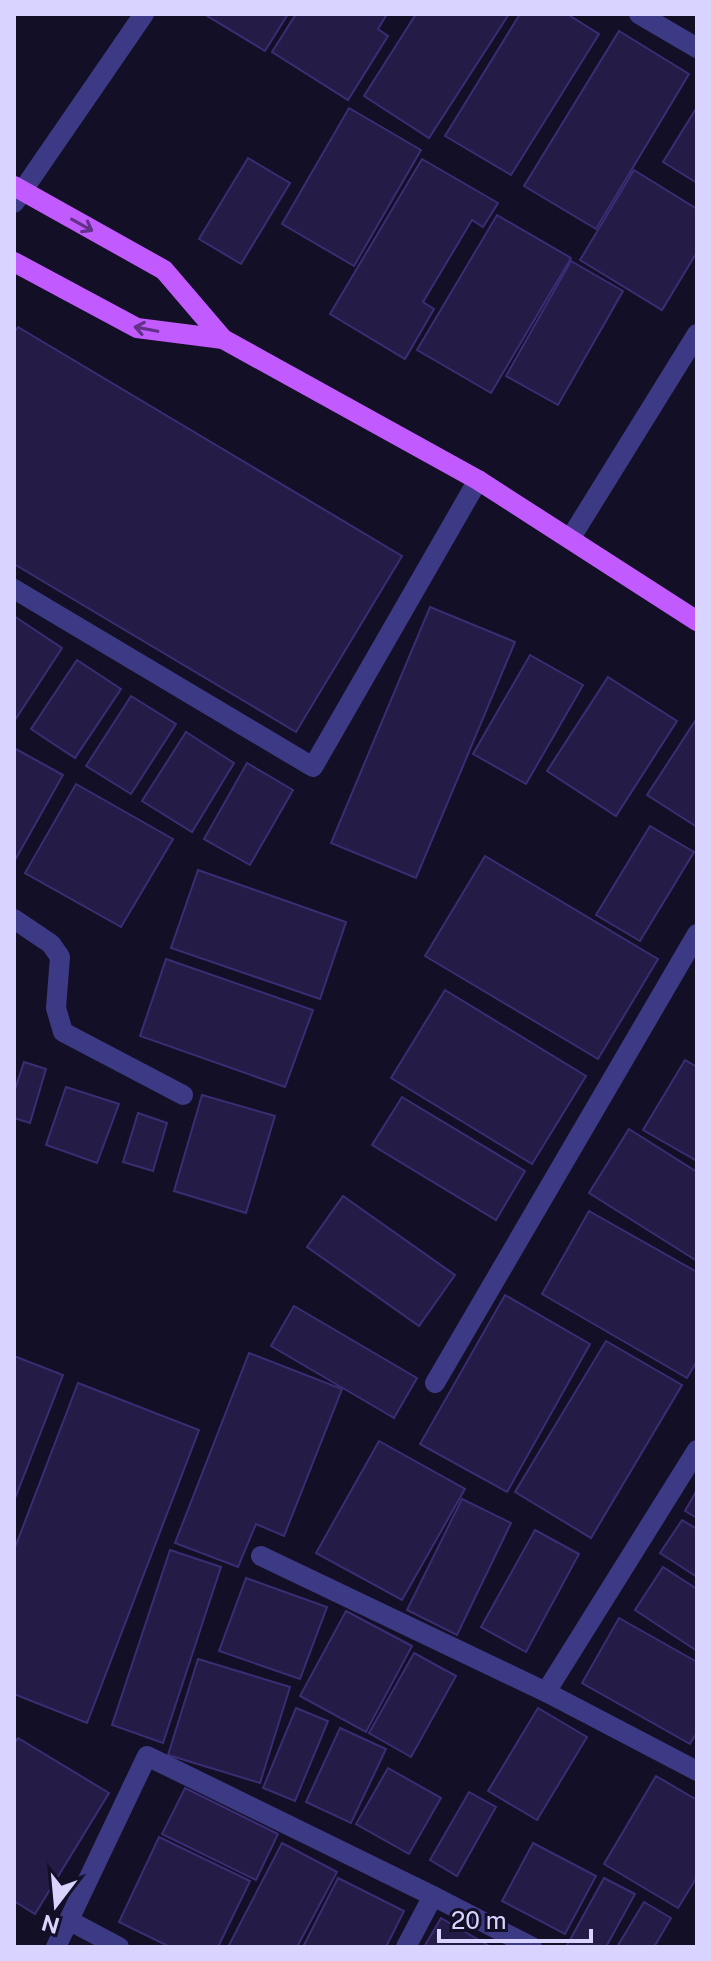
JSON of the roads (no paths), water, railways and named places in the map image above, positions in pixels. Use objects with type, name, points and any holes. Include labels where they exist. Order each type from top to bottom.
[{"type":"main road","points":[[16,193],[164,270],[223,339],[478,480],[697,621]]},
{"type":"main road","points":[[14,262],[137,328],[223,339]]},
{"type":"street","points":[[16,193],[144,14]]},
{"type":"street","points":[[643,15],[697,48]]},
{"type":"street","points":[[570,539],[697,334]]},
{"type":"street","points":[[14,589],[313,767],[478,480]]},
{"type":"street","points":[[14,919],[51,944],[60,957],[56,1008],[63,1032],[183,1095]]},
{"type":"street","points":[[435,1383],[697,934]]},
{"type":"street","points":[[546,1692],[697,1450]]},
{"type":"street","points":[[261,1556],[546,1692],[697,1771]]},
{"type":"street","points":[[56,1947],[147,1756],[532,1947]]},
{"type":"street","points":[[406,1947],[433,1896]]},
{"type":"street","points":[[70,1921],[119,1947]]}]
